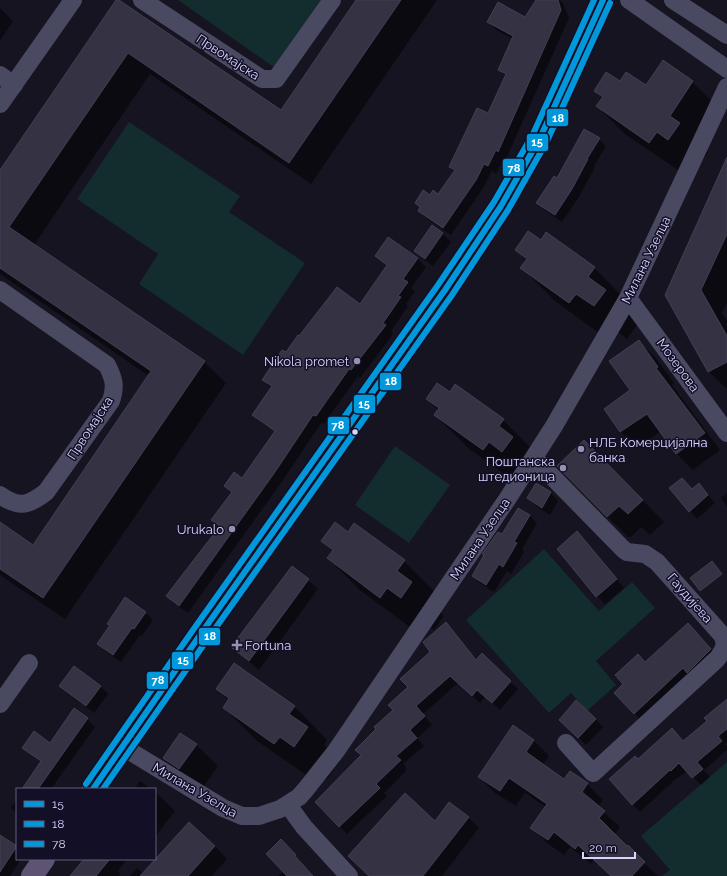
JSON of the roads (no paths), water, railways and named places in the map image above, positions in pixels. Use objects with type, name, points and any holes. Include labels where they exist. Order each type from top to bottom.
[{"type":"main road","points":[[94,788],[204,628],[445,290],[501,206],[540,138],[604,0]]},
{"type":"main road","points":[[32,876],[43,860]]},
{"type":"street","points":[[0,104],[7,80],[73,0]]},
{"type":"street","name":"Првомајска","points":[[142,0],[262,80],[276,79],[332,0]]},
{"type":"street","points":[[629,0],[727,69]]},
{"type":"street","points":[[673,0],[727,35]]},
{"type":"street","name":"Милана Узелца","points":[[123,747],[223,808],[242,816],[259,816],[280,809],[288,805],[306,789],[336,751],[534,458],[628,298],[727,87]]},
{"type":"street","name":"Првомајска","points":[[0,290],[107,366],[114,382],[111,401],[46,492],[33,501],[21,505],[6,500],[0,496]]},
{"type":"street","name":"Мозерова","points":[[628,298],[727,433]]},
{"type":"street","name":"Гаудијева","points":[[534,458],[622,549],[627,552],[645,554],[657,562],[722,634],[726,645],[717,659],[593,773],[566,744]]},
{"type":"street","points":[[0,704],[29,663]]},
{"type":"street","points":[[288,805],[304,827],[349,876]]},
{"type":"place","name":"Nikola promet","points":[[357,361]]},
{"type":"place","name":"НЛБ Комерцијална банка","points":[[581,449]]},
{"type":"place","name":"Поштанска штедионица","points":[[563,468]]},
{"type":"place","name":"Urukalo","points":[[232,529]]},
{"type":"place","name":"Fortuna","points":[[237,645]]}]
